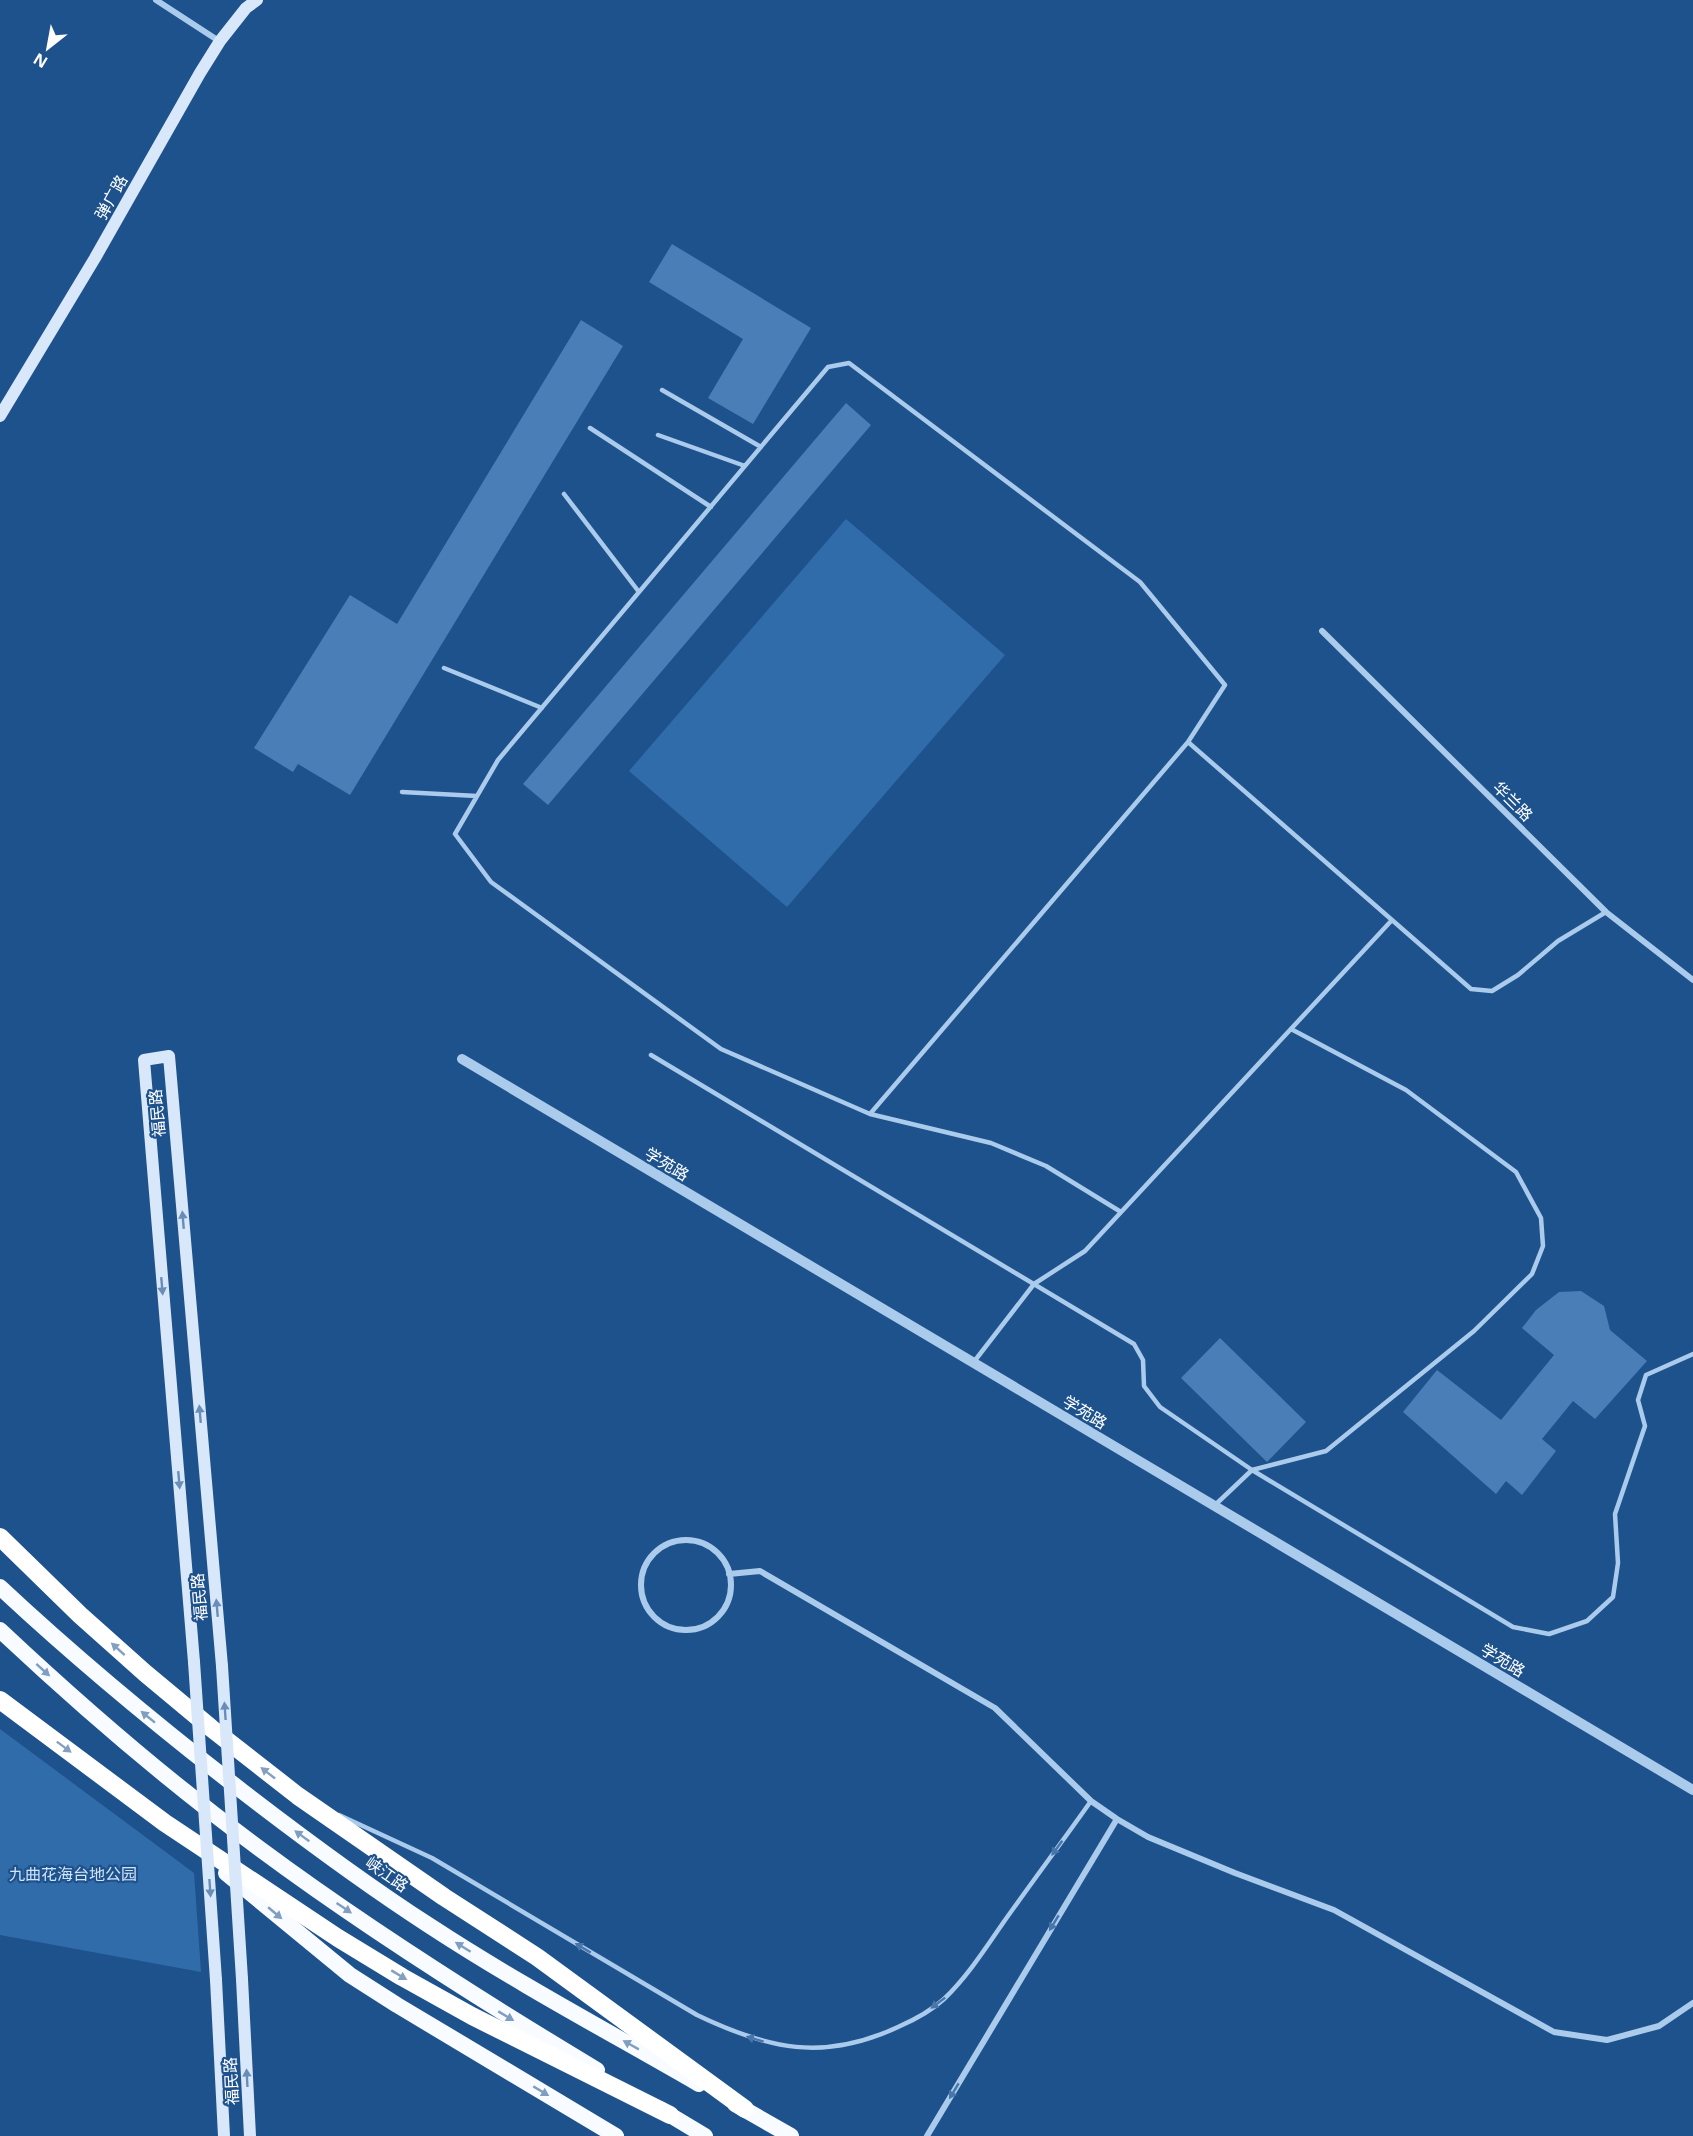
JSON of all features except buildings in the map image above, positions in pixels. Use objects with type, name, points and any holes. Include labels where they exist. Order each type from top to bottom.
[{"type":"highway","points":[[0,1532],[19,1556]]},
{"type":"highway","points":[[0,1537],[145,1673],[210,1728],[298,1796],[434,1890],[537,1957],[745,2109]]},
{"type":"highway","name":"峡江路","points":[[0,1587],[61,1644],[127,1700],[270,1812],[428,1925],[517,1981],[792,2136]]},
{"type":"highway","points":[[0,1630],[119,1736],[260,1849],[440,1973],[705,2136]]},
{"type":"highway","points":[[0,1700],[165,1822],[338,1938],[472,2016],[670,2115]]},
{"type":"highway","points":[[165,1822],[351,1975],[616,2136]]},
{"type":"main road","name":"弹广路","points":[[0,416],[95,258],[200,73],[220,41],[246,8],[257,0]]},
{"type":"main road","name":"福民路","points":[[224,2136],[216,1980],[194,1662],[144,1060],[169,1056],[222,1666],[250,2136]]},
{"type":"street","points":[[156,0],[220,41]]},
{"type":"street","name":"华兰路","points":[[1322,632],[1606,912],[1693,980]]},
{"type":"street","name":"学苑路","points":[[462,1059],[1693,1790]]},
{"type":"street","points":[[676,1541],[699,1542],[709,1547],[718,1554],[729,1574],[730,1597],[725,1608],[718,1618],[697,1629],[685,1631],[662,1624],[653,1616],[641,1595],[643,1571],[648,1560],[665,1545],[676,1541]]},
{"type":"street","points":[[729,1574],[760,1571],[995,1708],[1091,1801],[1148,1837],[1334,1910],[1554,2032],[1607,2040],[1659,2026],[1693,2003]]},
{"type":"street","points":[[927,2136],[1117,1819]]},
{"type":"lane","points":[[870,1114],[1188,742],[1225,684],[1140,582],[849,363],[828,367],[498,760],[455,834],[491,882],[721,1049],[870,1114],[991,1143],[1046,1166],[1121,1212]]},
{"type":"lane","points":[[662,390],[761,447]]},
{"type":"lane","points":[[590,428],[711,507]]},
{"type":"lane","points":[[658,435],[745,466]]},
{"type":"lane","points":[[564,494],[639,592]]},
{"type":"lane","points":[[444,668],[542,708]]},
{"type":"lane","points":[[1188,742],[1471,989],[1492,991],[1518,975],[1558,941],[1606,912]]},
{"type":"lane","points":[[402,792],[477,796]]},
{"type":"lane","points":[[973,1363],[1034,1284],[1085,1251],[1392,920]]},
{"type":"lane","points":[[1214,1506],[1252,1470],[1326,1451],[1474,1331],[1532,1274],[1543,1246],[1541,1218],[1516,1172],[1406,1090],[1291,1029]]},
{"type":"lane","points":[[651,1055],[1134,1344],[1143,1360],[1144,1386],[1161,1407],[1252,1470],[1513,1627],[1549,1634],[1587,1621],[1613,1596],[1618,1563],[1615,1514],[1645,1426],[1638,1400],[1640,1392],[1646,1375],[1693,1354]]},
{"type":"lane","points":[[298,1796],[432,1858],[697,2015],[734,2033],[771,2044],[811,2049],[850,2044],[883,2034],[915,2019],[943,2000],[968,1973],[1091,1801]]},
{"type":"green space","points":[[846,519],[1005,655],[787,907],[629,771]]},
{"type":"green space","name":"九曲花海台地公园","points":[[0,1729],[194,1873],[201,1972],[0,1935]]}]
